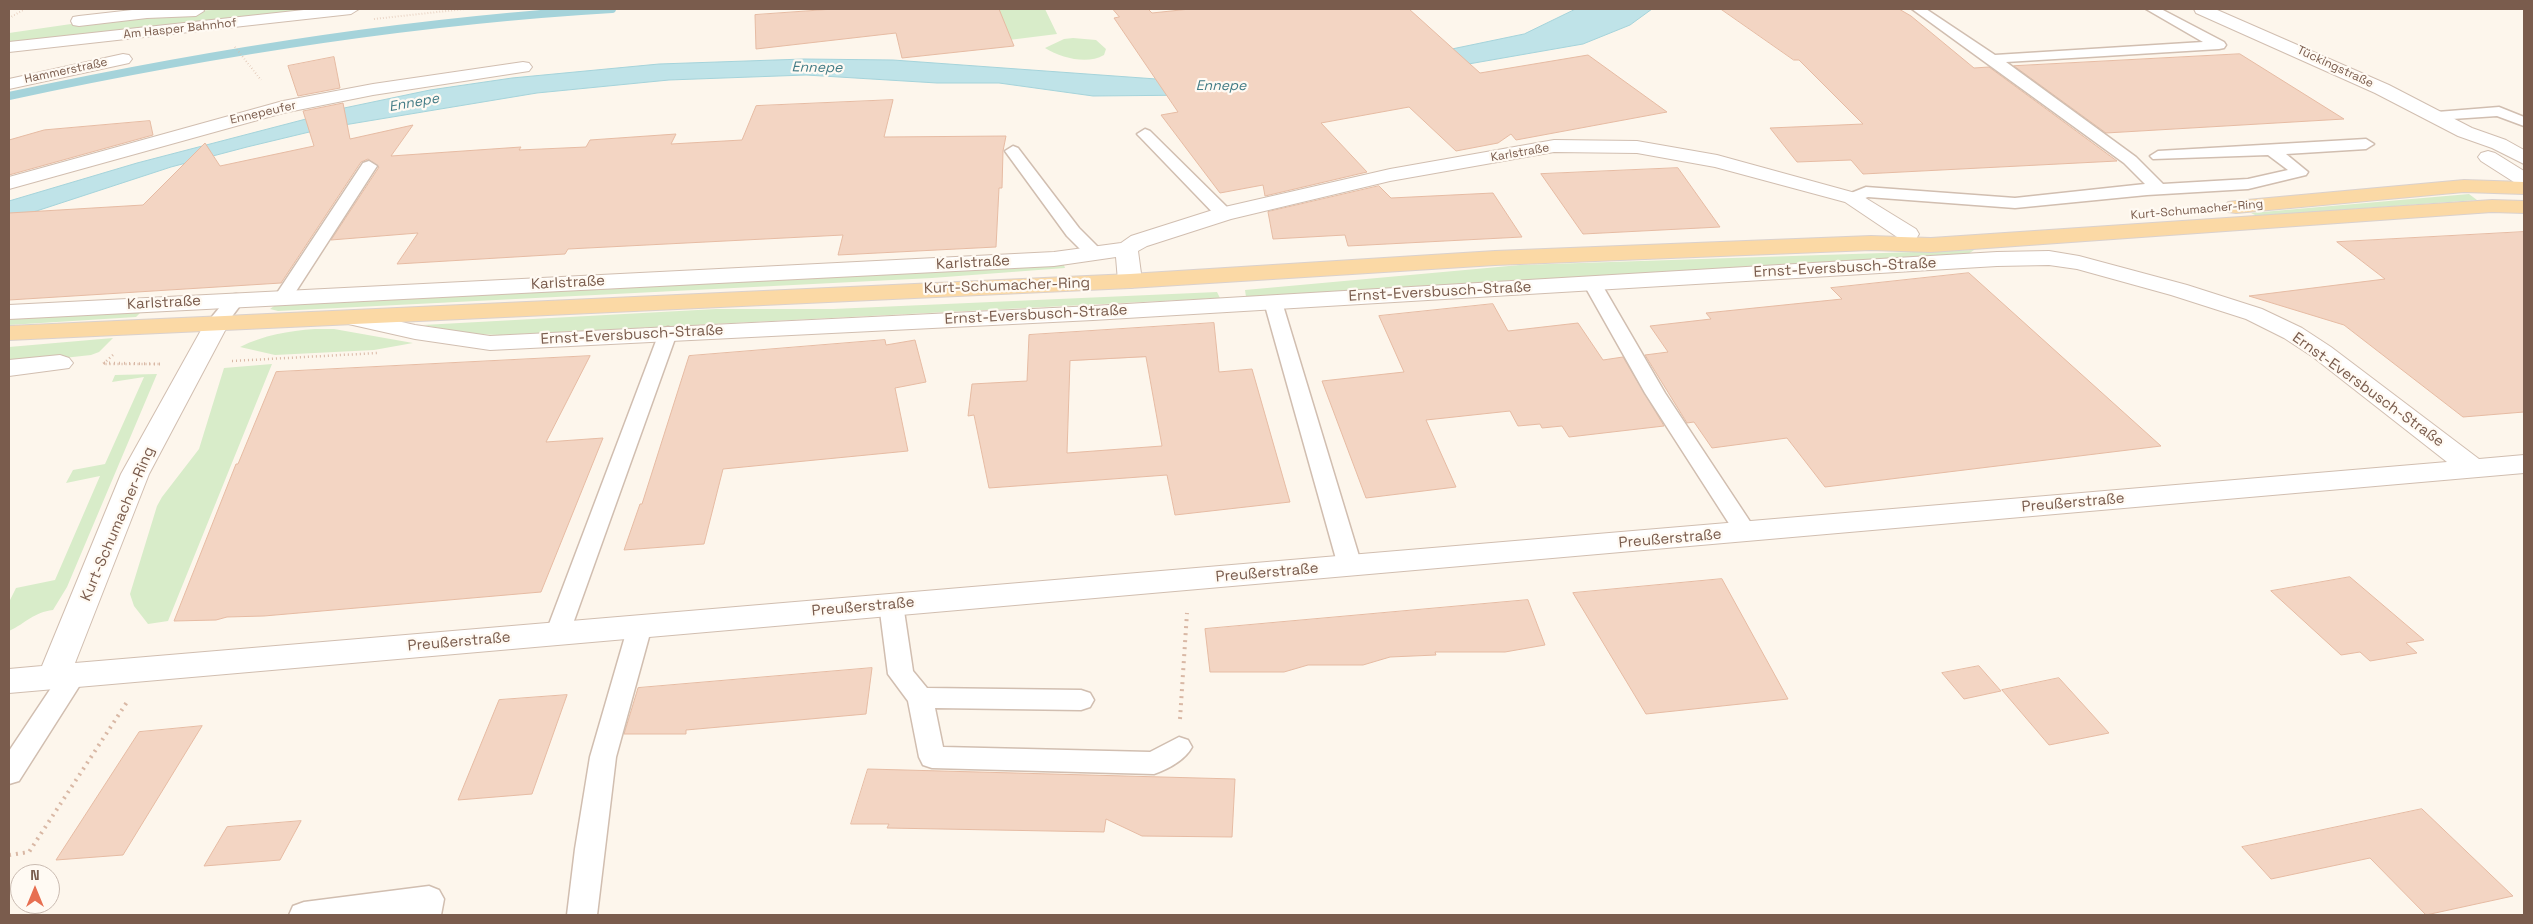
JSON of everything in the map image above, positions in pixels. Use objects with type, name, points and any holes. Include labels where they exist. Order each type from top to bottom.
[{"type":"main road","name":"Kurt-Schumacher-Ring","points":[[9,333],[1130,281],[1495,258],[1871,243],[1908,234],[2464,186],[2524,188]]},
{"type":"main road","points":[[1871,243],[1931,245],[2492,206],[2524,207]]},
{"type":"street","name":"Am Hasper Bahnhof","points":[[9,33],[53,25],[147,13],[236,9]]},
{"type":"street","name":"Am Hasper Bahnhof","points":[[9,47],[254,22],[351,9]]},
{"type":"street","name":"Tückingstraße","points":[[2202,9],[2302,52],[2437,116],[2465,132],[2499,144],[2524,158]]},
{"type":"street","name":"Hammerstraße","points":[[9,84],[123,59]]},
{"type":"street","name":"Ennepeufer","points":[[9,183],[201,128],[285,107],[406,84],[523,66]]},
{"type":"street","name":"Tückingstraße","points":[[2465,132],[2466,142],[2524,180]]},
{"type":"street","name":"Karlstraße","points":[[9,312],[284,296],[1054,259],[1127,249],[1139,241],[1224,214],[1390,175],[1554,146],[1637,147],[1717,161],[1852,198],[1908,234]]},
{"type":"street","points":[[1127,249],[1130,281]]},
{"type":"street","name":"Ernst-Eversbusch-Straße","points":[[352,318],[415,332],[490,343],[1093,313],[1997,259],[2049,258],[2079,263],[2216,302],[2254,314],[2293,333],[2322,352],[2474,469]]},
{"type":"street","name":"Kurt-Schumacher-Ring","points":[[64,675],[135,474],[217,322]]},
{"type":"street","points":[[9,368],[60,363]]},
{"type":"street","name":"Preußerstraße","points":[[9,681],[150,667],[1189,580],[2524,464]]},
{"type":"lane","points":[[1918,9],[1992,59],[2130,160],[2155,184],[2147,190]]},
{"type":"lane","points":[[1992,59],[2219,45],[2152,9]]},
{"type":"lane","points":[[2437,116],[2499,111],[2524,122]]},
{"type":"lane","points":[[1145,134],[1224,214]]},
{"type":"lane","points":[[2158,156],[2366,144]]},
{"type":"lane","points":[[1852,198],[1866,192],[1910,198],[2015,203],[2147,190],[2248,184],[2300,172],[2272,150]]},
{"type":"lane","points":[[1013,151],[1073,232],[1094,253]]},
{"type":"lane","points":[[284,296],[370,166]]},
{"type":"lane","points":[[1592,283],[1655,392],[1745,532]]},
{"type":"lane","points":[[217,322],[236,299]]},
{"type":"lane","points":[[1272,302],[1350,566]]},
{"type":"lane","points":[[558,632],[668,333]]},
{"type":"lane","points":[[891,604],[901,674],[920,698],[932,757],[1154,763],[1179,747]]},
{"type":"lane","points":[[582,915],[589,849],[603,757],[640,626]]},
{"type":"lane","points":[[9,772],[64,675]]},
{"type":"lane","points":[[920,698],[1081,700]]},
{"type":"lane","points":[[304,915],[429,899],[426,915]]},
{"type":"path","points":[[9,18],[25,9]]},
{"type":"path","points":[[239,52],[261,80]]},
{"type":"path","points":[[116,352],[103,364],[160,364]]},
{"type":"path","points":[[229,361],[388,352]]},
{"type":"path","points":[[1179,747],[1189,580]]},
{"type":"path","points":[[9,855],[29,852],[150,667]]},
{"type":"green space","points":[[235,9],[335,9],[254,21],[9,47],[9,33],[147,13]]},
{"type":"green space","points":[[996,9],[1045,9],[1057,34],[1009,40]]},
{"type":"green space","points":[[1064,39],[1096,40],[1106,49],[1104,55],[1090,60],[1082,60],[1059,55],[1045,48]]},
{"type":"green space","points":[[2469,194],[2477,200],[2257,216],[2251,213]]},
{"type":"green space","points":[[1974,250],[1965,256],[1246,297],[1245,290],[1520,265]]},
{"type":"green space","points":[[1064,265],[1065,268],[932,278],[278,311],[270,309],[274,306]]},
{"type":"green space","points":[[1217,292],[1220,298],[501,335],[471,334],[423,325],[716,309],[833,309]]},
{"type":"green space","points":[[142,311],[136,317],[9,325],[9,317]]},
{"type":"green space","points":[[315,329],[334,329],[413,343],[374,350],[275,355],[240,347],[276,334]]},
{"type":"green space","points":[[113,338],[99,352],[91,355],[9,364],[9,347]]},
{"type":"green space","points":[[272,364],[168,621],[148,624],[134,606],[130,594],[157,506],[199,449],[224,368]]},
{"type":"green space","points":[[157,374],[67,587],[53,610],[35,615],[9,631],[9,602],[16,588],[55,580],[100,476],[66,483],[73,470],[105,464],[144,377],[112,382],[115,375]]},
{"type":"water","name":"Ennepe","points":[[1576,9],[1652,9],[1630,25],[1583,44],[1417,73],[1200,95],[1093,96],[999,83],[937,83],[806,75],[669,80],[537,93],[326,128],[247,147],[171,167],[9,220],[9,201],[137,163],[306,119],[325,112],[430,90],[512,78],[659,64],[804,59],[893,60],[1184,81],[1423,55],[1524,34]]},
{"type":"building","points":[[834,9],[999,9],[1014,46],[902,58],[896,33],[756,49],[755,15]]},
{"type":"building","points":[[1113,9],[1148,9],[1152,13],[1190,9],[1409,9],[1480,73],[1588,55],[1667,112],[1516,140],[1511,134],[1498,143],[1456,151],[1409,107],[1321,123],[1367,172],[1265,196],[1263,185],[1220,193],[1161,115],[1178,112],[1114,18],[1119,17]]},
{"type":"building","points":[[1721,9],[1899,9],[1911,16],[1974,68],[1989,67],[2117,161],[1863,174],[1851,160],[1797,162],[1770,128],[1863,124],[1799,60],[1794,60]]},
{"type":"building","points":[[2240,54],[2344,119],[2106,133],[2014,66]]},
{"type":"building","points":[[334,57],[340,88],[298,96],[288,66]]},
{"type":"building","points":[[893,100],[884,137],[1006,136],[1003,151],[1002,188],[999,188],[996,247],[838,255],[843,235],[568,249],[565,254],[397,264],[418,233],[331,240],[379,167],[368,159],[361,162],[281,283],[9,300],[9,213],[143,205],[205,143],[220,166],[314,146],[303,111],[343,103],[350,139],[413,125],[391,156],[521,147],[519,150],[586,147],[590,140],[676,134],[671,144],[742,140],[756,106]]},
{"type":"building","points":[[150,121],[153,135],[9,175],[9,140],[44,130]]},
{"type":"building","points":[[1678,168],[1720,227],[1583,234],[1541,174]]},
{"type":"building","points":[[1379,186],[1391,198],[1493,193],[1522,237],[1348,246],[1345,235],[1273,239],[1268,212]]},
{"type":"building","points":[[2524,232],[2524,412],[2463,417],[2344,325],[2249,296],[2385,279],[2337,242]]},
{"type":"building","points":[[1969,273],[2161,446],[1825,487],[1787,438],[1712,448],[1694,422],[1687,423],[1645,355],[1668,352],[1650,326],[1711,319],[1706,313],[1842,299],[1831,288]]},
{"type":"building","points":[[1493,304],[1508,331],[1578,323],[1603,360],[1623,357],[1664,426],[1569,437],[1562,426],[1542,428],[1540,424],[1518,426],[1510,411],[1426,420],[1456,487],[1366,498],[1322,381],[1404,372],[1379,316]]},
{"type":"building","points":[[1214,323],[1219,372],[1252,369],[1290,502],[1175,515],[1167,475],[989,488],[974,415],[968,416],[972,384],[1027,381],[1029,335]],"holes":[[[1146,357],[1162,446],[1067,453],[1070,361]]]},
{"type":"building","points":[[885,340],[886,345],[915,340],[926,382],[895,388],[908,451],[723,469],[704,544],[624,550],[640,504],[642,504],[689,356]]},
{"type":"building","points":[[590,356],[546,442],[603,438],[541,592],[264,616],[227,617],[216,620],[174,621],[236,464],[238,464],[276,372]]},
{"type":"building","points":[[2350,577],[2424,640],[2406,643],[2417,653],[2370,661],[2360,652],[2341,655],[2271,591]]},
{"type":"building","points":[[1722,579],[1788,699],[1646,714],[1573,593]]},
{"type":"building","points":[[1528,600],[1545,645],[1505,652],[1435,652],[1436,655],[1390,657],[1363,665],[1308,665],[1284,672],[1210,672],[1205,629]]},
{"type":"building","points":[[1979,666],[2001,691],[1964,699],[1942,673]]},
{"type":"building","points":[[872,668],[866,714],[686,730],[686,734],[624,734],[638,688]]},
{"type":"building","points":[[2059,678],[2109,733],[2049,745],[2002,690]]},
{"type":"building","points":[[567,695],[532,794],[458,800],[499,700]]},
{"type":"building","points":[[202,726],[123,855],[56,860],[139,732]]},
{"type":"building","points":[[868,769],[1235,779],[1232,837],[1142,836],[1106,819],[1104,832],[887,828],[889,824],[851,824]]},
{"type":"building","points":[[2422,809],[2513,896],[2426,915],[2370,858],[2271,879],[2242,847]]},
{"type":"building","points":[[301,821],[280,860],[204,866],[227,827]]},
{"type":"waterway","points":[[9,96],[159,66],[384,30],[536,14],[612,9]]}]
